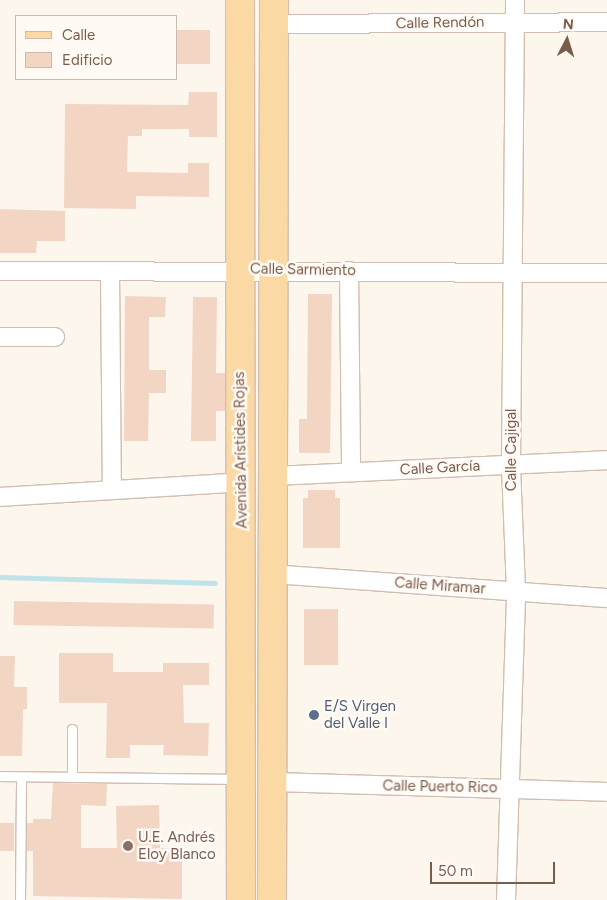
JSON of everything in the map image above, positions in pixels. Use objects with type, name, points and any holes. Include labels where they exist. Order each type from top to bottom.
[{"type":"main road","name":"Avenida Arístides Rojas","points":[[240,0],[238,270],[242,482],[241,900]]},
{"type":"main road","name":"Avenida Arístides Rojas","points":[[272,900],[274,782],[272,574],[275,270],[274,12]]},
{"type":"street","name":"Calle Cajigal","points":[[506,900],[507,788],[516,591],[511,464],[515,273],[515,0]]},
{"type":"street","name":"Calle Rendón","points":[[274,12],[515,22],[607,22]]},
{"type":"street","name":"Calle Sarmiento","points":[[0,271],[275,270],[607,273]]},
{"type":"street","points":[[349,271],[351,472]]},
{"type":"street","points":[[110,272],[112,488]]},
{"type":"street","points":[[0,337],[56,337]]},
{"type":"street","name":"Calle García","points":[[273,476],[607,460]]},
{"type":"street","points":[[0,497],[112,488],[242,482]]},
{"type":"street","name":"Calle Miramar","points":[[272,574],[607,598]]},
{"type":"street","name":"Calle Puerto Rico","points":[[274,782],[607,792]]},
{"type":"lane","points":[[72,729],[72,777]]},
{"type":"lane","points":[[0,776],[241,779]]},
{"type":"lane","points":[[20,900],[21,777]]},
{"type":"building","points":[[178,30],[210,30],[210,64],[178,64]]},
{"type":"building","points":[[189,92],[217,92],[217,137],[189,137],[189,129],[142,129],[142,136],[128,136],[127,172],[188,173],[188,163],[209,163],[209,197],[136,196],[136,209],[64,208],[65,104],[188,105]]},
{"type":"building","points":[[0,209],[65,211],[65,241],[37,241],[36,253],[0,253]]},
{"type":"building","points":[[308,294],[332,294],[330,453],[299,453],[299,419],[307,419]]},
{"type":"building","points":[[125,296],[166,297],[165,317],[149,317],[149,370],[166,370],[166,393],[149,393],[148,441],[124,441]]},
{"type":"building","points":[[193,297],[217,297],[216,373],[225,373],[225,411],[216,411],[216,441],[191,441]]},
{"type":"building","points":[[308,490],[335,490],[335,498],[340,498],[340,548],[303,548],[303,498],[308,498]]},
{"type":"building","points":[[14,601],[214,604],[214,628],[14,625]]},
{"type":"building","points":[[304,609],[338,609],[338,665],[304,665]]},
{"type":"building","points":[[59,653],[113,653],[113,672],[163,672],[163,663],[209,663],[209,685],[183,685],[184,723],[209,723],[208,756],[163,755],[164,745],[130,745],[130,758],[106,758],[107,703],[59,703]]},
{"type":"building","points":[[0,656],[15,656],[14,687],[27,687],[27,709],[23,709],[22,756],[0,756]]},
{"type":"building","points":[[53,783],[107,784],[106,806],[81,805],[81,848],[117,848],[116,806],[159,805],[160,848],[182,848],[182,899],[33,896],[33,851],[27,851],[27,823],[33,823],[33,819],[51,819]]},
{"type":"building","points":[[0,823],[14,823],[14,851],[0,851]]},
{"type":"waterway","points":[[0,577],[215,583]]},
{"type":"place","name":"E/S Virgen del Valle I","points":[[314,715]]},
{"type":"place","name":"U.E. Andrés Eloy Blanco","points":[[128,846]]}]
